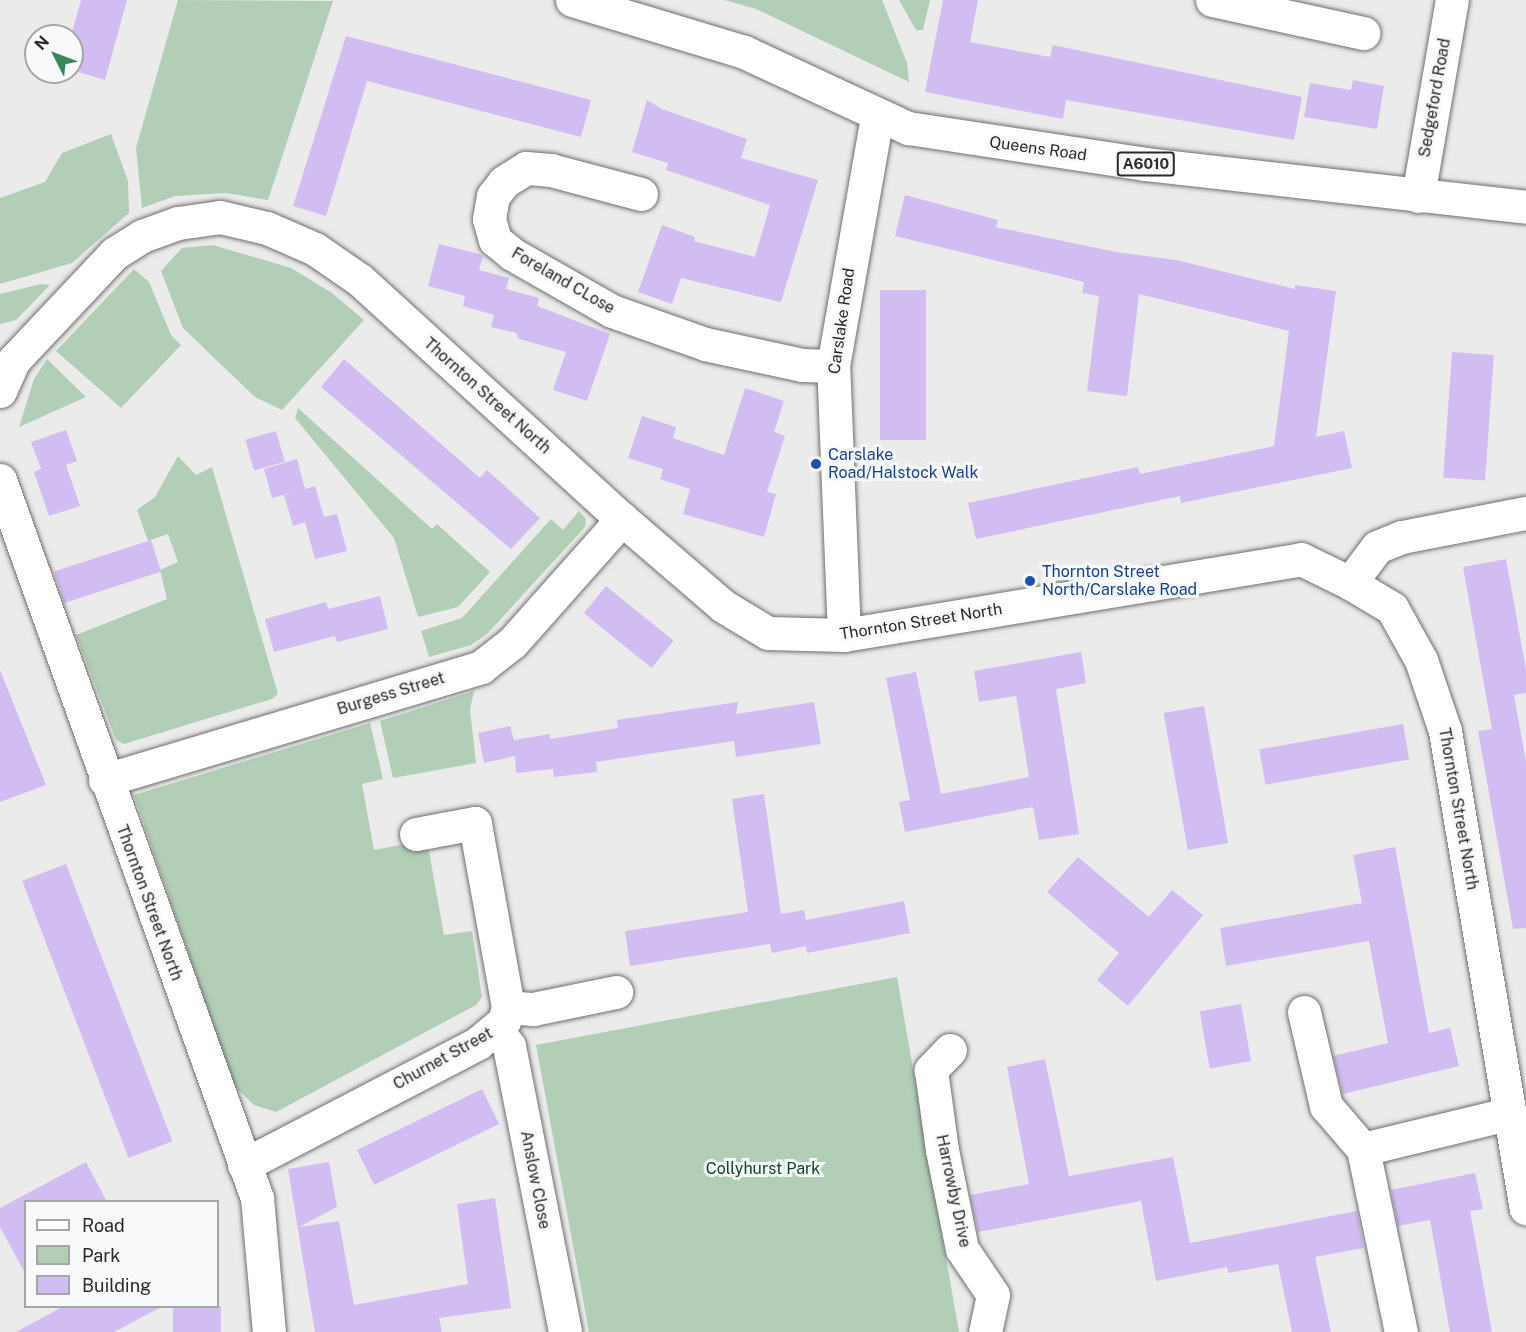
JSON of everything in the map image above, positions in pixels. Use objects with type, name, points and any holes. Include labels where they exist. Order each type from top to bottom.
[{"type":"main road","name":"Queens Road","points":[[572,0],[744,52],[877,117],[908,128],[1021,147],[1418,196],[1526,207]]},
{"type":"main road","points":[[1212,0],[1363,33]]},
{"type":"main road","name":"Sedgeford Road","points":[[1418,196],[1452,0]]},
{"type":"main road","name":"Carslake Road","points":[[844,635],[833,366],[877,117]]},
{"type":"main road","name":"Foreland CLose","points":[[641,194],[551,170],[526,168],[504,182],[493,196],[489,219],[495,240],[512,254],[612,311],[705,344],[802,365],[833,366]]},
{"type":"main road","name":"Thornton Street North","points":[[0,391],[7,357],[115,253],[142,236],[178,222],[220,218],[267,228],[315,249],[360,280],[622,519],[723,606],[768,633],[844,635],[1301,559],[1350,583],[1392,608],[1420,660],[1445,731],[1508,1114],[1526,1208]]},
{"type":"main road","name":"Thornton Street North","points":[[0,480],[105,780],[257,1198],[269,1332]]},
{"type":"main road","points":[[1350,583],[1377,547],[1402,537],[1526,513]]},
{"type":"main road","name":"Burgess Street","points":[[105,780],[481,667],[512,643],[622,519]]},
{"type":"main road","points":[[416,834],[475,823],[502,1019],[533,1009],[616,992]]},
{"type":"main road","points":[[1304,1012],[1326,1106],[1363,1149],[1401,1332]]},
{"type":"main road","name":"Churnet Street","points":[[244,1165],[502,1019]]},
{"type":"main road","name":"Anslow Close","points":[[502,1019],[565,1332]]},
{"type":"main road","name":"Harrowby Drive","points":[[950,1050],[931,1070],[942,1150],[962,1249],[993,1296],[985,1332]]},
{"type":"main road","points":[[1363,1149],[1508,1114]]},
{"type":"green space","points":[[178,0],[333,1],[268,200],[226,193],[175,196],[142,208],[136,148]]},
{"type":"green space","points":[[724,0],[882,0],[907,63],[909,82],[756,9]]},
{"type":"green space","points":[[899,0],[930,0],[923,30],[916,30]]},
{"type":"green space","points":[[111,134],[128,181],[129,213],[72,263],[0,284],[0,198],[45,182],[62,153]]},
{"type":"green space","points":[[213,245],[291,268],[332,293],[364,320],[282,410],[255,397],[183,328],[161,271],[182,248]]},
{"type":"green space","points":[[134,269],[149,282],[171,335],[181,345],[121,408],[56,351]]},
{"type":"green space","points":[[41,284],[50,285],[16,320],[0,324],[0,294]]},
{"type":"green space","points":[[47,359],[86,397],[19,427],[34,379]]},
{"type":"green space","points":[[298,408],[432,529],[437,524],[490,572],[458,607],[418,617],[394,538],[295,418]]},
{"type":"green space","points":[[178,456],[196,475],[212,467],[278,694],[272,699],[124,744],[116,740],[76,635],[167,599],[160,570],[178,562],[168,534],[148,541],[137,510],[155,497]]},
{"type":"green space","points":[[579,511],[586,519],[585,527],[487,634],[471,645],[429,657],[421,631],[462,618],[551,519],[563,530]]},
{"type":"green space","points":[[474,691],[470,710],[476,763],[393,778],[380,721]]},
{"type":"green space","points":[[370,723],[383,779],[362,784],[374,850],[427,840],[444,935],[472,931],[482,997],[476,1005],[276,1112],[254,1105],[234,1086],[134,795]]},
{"type":"green space","name":"Collyhurst Park","points":[[897,977],[959,1332],[589,1332],[536,1045]]},
{"type":"building","points":[[81,0],[127,0],[105,80],[84,74],[84,24],[74,24]]},
{"type":"building","points":[[943,0],[978,0],[970,42],[1050,57],[1053,45],[1302,97],[1294,140],[1066,100],[1063,119],[925,92]]},
{"type":"building","points":[[346,36],[591,100],[581,137],[367,81],[326,216],[293,206]]},
{"type":"building","points":[[1353,80],[1384,86],[1377,129],[1304,117],[1310,83],[1351,90]]},
{"type":"building","points":[[647,100],[662,109],[747,139],[741,158],[818,180],[781,302],[681,278],[672,304],[638,292],[662,225],[695,237],[694,241],[755,257],[770,205],[666,170],[668,163],[632,152]]},
{"type":"building","points":[[905,195],[998,220],[996,227],[1116,252],[1176,260],[1295,289],[1295,285],[1336,291],[1316,437],[1344,431],[1352,468],[1181,503],[1180,496],[976,539],[968,503],[1138,467],[1140,474],[1274,446],[1289,331],[1139,294],[1127,396],[1087,391],[1099,296],[1082,293],[1084,282],[895,236]]},
{"type":"building","points":[[439,244],[483,255],[479,270],[509,278],[506,289],[539,298],[537,306],[610,334],[587,401],[553,390],[566,352],[519,339],[516,333],[491,327],[494,315],[463,306],[465,296],[428,286]]},
{"type":"building","points":[[880,290],[926,290],[926,440],[880,440]]},
{"type":"building","points":[[1452,352],[1494,355],[1485,481],[1443,478]]},
{"type":"building","points":[[344,359],[480,478],[487,470],[540,518],[511,549],[321,387]]},
{"type":"building","points":[[745,388],[784,401],[774,432],[785,436],[767,492],[776,494],[764,537],[683,514],[690,489],[660,479],[663,469],[628,458],[642,416],[676,427],[673,438],[724,455]]},
{"type":"building","points":[[66,430],[77,461],[66,465],[80,506],[49,516],[34,472],[41,469],[31,442]]},
{"type":"building","points":[[276,431],[285,462],[254,471],[245,440]]},
{"type":"building","points":[[297,459],[305,489],[315,486],[324,517],[337,514],[347,551],[315,559],[305,522],[293,526],[284,495],[301,490],[272,498],[264,469]]},
{"type":"building","points":[[151,540],[161,571],[64,603],[54,572]]},
{"type":"building","points":[[1506,559],[1526,670],[1526,693],[1514,695],[1526,762],[1526,928],[1513,929],[1478,731],[1492,729],[1463,567]]},
{"type":"building","points":[[606,586],[674,641],[652,668],[584,613]]},
{"type":"building","points":[[380,596],[388,629],[337,642],[335,636],[274,652],[265,619],[326,602],[328,609]]},
{"type":"building","points":[[1081,652],[1086,683],[1056,689],[1079,834],[1039,840],[1033,807],[905,832],[899,802],[910,800],[886,678],[916,672],[941,794],[1029,777],[1016,696],[979,702],[974,671]]},
{"type":"building","points":[[0,670],[46,785],[0,802]]},
{"type":"building","points":[[738,702],[736,714],[814,702],[821,744],[736,757],[734,741],[596,762],[597,772],[554,777],[553,769],[516,773],[515,756],[484,763],[478,733],[510,726],[514,740],[550,734],[550,739],[618,728],[617,720]]},
{"type":"building","points":[[1204,706],[1228,843],[1188,850],[1164,713]]},
{"type":"building","points":[[1403,724],[1409,759],[1265,785],[1259,749]]},
{"type":"building","points":[[764,794],[781,914],[804,910],[806,920],[904,901],[910,933],[807,953],[806,946],[772,953],[770,944],[630,966],[625,931],[748,912],[732,799]]},
{"type":"building","points":[[1395,847],[1429,1033],[1450,1028],[1459,1066],[1343,1094],[1333,1056],[1388,1043],[1369,941],[1226,966],[1220,928],[1362,903],[1353,855]]},
{"type":"building","points":[[1078,857],[1149,917],[1172,890],[1203,915],[1128,1006],[1097,980],[1119,953],[1047,892]]},
{"type":"building","points":[[66,864],[172,1141],[129,1158],[22,881]]},
{"type":"building","points":[[1241,1004],[1251,1061],[1210,1068],[1200,1011]]},
{"type":"building","points":[[1045,1059],[1069,1176],[1173,1157],[1190,1243],[1357,1211],[1364,1248],[1315,1257],[1331,1332],[1292,1332],[1278,1264],[1228,1273],[1227,1267],[1156,1281],[1141,1201],[978,1232],[970,1195],[1029,1184],[1007,1067]]},
{"type":"building","points":[[482,1089],[499,1124],[374,1185],[357,1150]]},
{"type":"building","points":[[86,1162],[106,1200],[24,1200],[24,1271],[0,1227],[0,1208]]},
{"type":"building","points":[[329,1162],[337,1207],[299,1227],[339,1221],[354,1305],[468,1284],[457,1204],[495,1198],[511,1308],[439,1318],[442,1332],[315,1332],[288,1169]]},
{"type":"building","points":[[1475,1173],[1483,1209],[1470,1211],[1492,1332],[1450,1332],[1430,1220],[1398,1226],[1391,1190]]},
{"type":"building","points":[[221,1306],[221,1332],[173,1332],[173,1308],[219,1308]]},
{"type":"building","points":[[60,1308],[159,1308],[114,1332],[16,1332]]},
{"type":"place","name":"Carslake Road/Halstock Walk","points":[[816,464]]},
{"type":"place","name":"Thornton Street North/Carslake Road","points":[[1030,581]]}]
